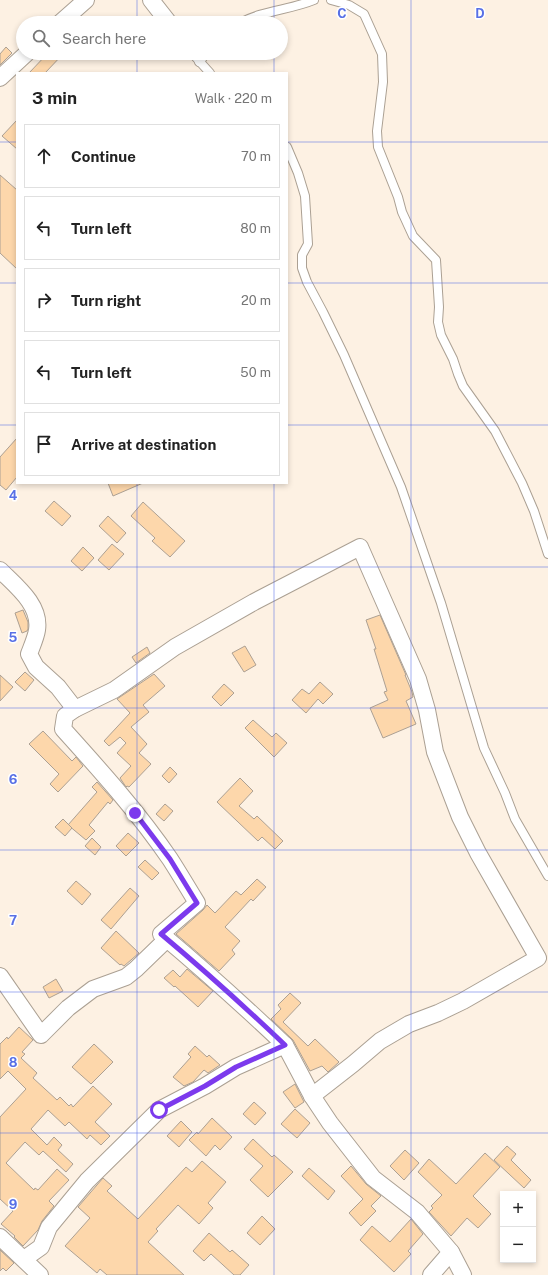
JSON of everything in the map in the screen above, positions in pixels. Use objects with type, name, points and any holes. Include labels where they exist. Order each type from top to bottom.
[{"type":"street","points":[[68,16],[86,0]]},
{"type":"street","points":[[151,0],[164,16]]},
{"type":"street","points":[[0,78],[19,60]]},
{"type":"street","points":[[312,1096],[386,1038],[409,1024],[438,1013],[462,1001],[538,958],[478,853],[460,817],[435,752],[427,710],[418,679],[360,547],[254,602],[175,647],[114,690],[65,716],[63,728],[108,779],[135,813],[170,859],[197,903],[161,934],[241,1004],[285,1045],[312,1096],[330,1123],[373,1178],[417,1212],[451,1252],[463,1275]]},
{"type":"street","points":[[0,570],[24,594],[37,615],[37,630],[29,654],[36,667],[58,687],[76,709]]},
{"type":"street","points":[[0,976],[41,1035],[68,1008],[93,989],[126,977],[167,939]]},
{"type":"street","points":[[24,1259],[41,1247],[49,1227],[87,1180],[159,1110],[205,1086],[236,1067],[285,1045]]},
{"type":"street","points":[[0,1237],[40,1275]]},
{"type":"street","points":[[431,1275],[451,1252]]},
{"type":"lane","points":[[257,16],[305,4],[314,0]]},
{"type":"lane","points":[[331,0],[349,5],[364,14],[382,54],[383,82],[377,131],[378,147],[398,197],[402,212],[413,236],[436,260],[439,307],[438,322],[445,344],[453,359],[463,386],[495,431],[522,483],[534,511],[548,554]]},
{"type":"lane","points":[[199,62],[209,72]]},
{"type":"lane","points":[[288,149],[298,173],[305,196],[308,244],[302,255],[302,268],[307,282],[340,348],[401,487],[441,603],[484,748],[505,793],[514,819],[548,876]]},
{"type":"building","points":[[6,47],[12,53],[0,65],[0,54]]},
{"type":"building","points":[[41,60],[57,60],[46,72],[30,72]]},
{"type":"building","points":[[16,121],[16,148],[2,136]]},
{"type":"building","points":[[0,175],[16,189],[16,268],[0,253]]},
{"type":"building","points":[[16,439],[16,478],[6,490],[0,485],[0,457]]},
{"type":"building","points":[[108,484],[141,484],[113,496]]},
{"type":"building","points":[[54,501],[71,516],[62,526],[45,511]]},
{"type":"building","points":[[143,502],[185,541],[170,557],[152,541],[155,538],[131,516]]},
{"type":"building","points":[[108,516],[126,533],[117,543],[99,526]]},
{"type":"building","points":[[112,544],[124,554],[109,570],[98,560]]},
{"type":"building","points":[[83,547],[94,558],[82,571],[71,561]]},
{"type":"building","points":[[23,610],[28,622],[28,629],[22,633],[15,613]]},
{"type":"building","points":[[380,615],[412,692],[413,697],[406,701],[416,724],[383,738],[370,708],[388,700],[384,692],[387,691],[374,649],[376,649],[366,620]]},
{"type":"building","points":[[245,646],[256,665],[244,672],[232,653]]},
{"type":"building","points":[[147,647],[150,653],[136,663],[132,657]]},
{"type":"building","points":[[25,672],[34,680],[25,691],[15,682]]},
{"type":"building","points":[[154,674],[165,686],[143,705],[149,712],[131,727],[147,744],[139,753],[151,764],[129,787],[126,787],[120,778],[131,766],[117,753],[126,743],[120,737],[109,746],[104,741],[130,713],[117,699]]},
{"type":"building","points":[[0,675],[13,687],[0,701]]},
{"type":"building","points":[[320,682],[333,694],[323,704],[318,699],[306,713],[292,700],[302,689],[309,694]]},
{"type":"building","points":[[224,684],[234,693],[221,706],[212,697]]},
{"type":"building","points":[[253,720],[272,737],[276,733],[287,743],[274,757],[245,728]]},
{"type":"building","points":[[43,731],[72,761],[76,757],[83,766],[58,792],[50,784],[59,774],[29,744]]},
{"type":"building","points":[[170,767],[177,774],[169,783],[162,776]]},
{"type":"building","points":[[240,778],[253,791],[239,806],[254,819],[257,816],[283,841],[275,849],[262,837],[258,841],[217,802]]},
{"type":"building","points":[[97,782],[113,800],[110,804],[108,802],[89,825],[95,831],[86,840],[68,825],[97,792],[92,787]]},
{"type":"building","points":[[165,804],[173,811],[164,821],[156,814]]},
{"type":"building","points":[[63,819],[72,828],[65,836],[55,827]]},
{"type":"building","points":[[128,833],[139,843],[126,856],[116,846]]},
{"type":"building","points":[[92,838],[101,847],[95,855],[85,846]]},
{"type":"building","points":[[145,860],[159,873],[152,880],[138,867]]},
{"type":"building","points":[[257,879],[266,887],[253,901],[251,899],[225,927],[240,941],[232,950],[235,954],[219,971],[176,934],[207,905],[215,913],[236,891],[241,895]]},
{"type":"building","points":[[76,881],[91,894],[82,905],[67,891]]},
{"type":"building","points":[[130,888],[139,896],[111,929],[101,920]]},
{"type":"building","points":[[116,931],[139,953],[124,966],[121,964],[120,965],[101,948]]},
{"type":"building","points":[[187,969],[213,991],[198,1007],[164,978],[173,970],[180,977]]},
{"type":"building","points":[[56,979],[63,991],[49,998],[43,987]]},
{"type":"building","points":[[290,993],[301,1003],[283,1022],[308,1046],[315,1039],[339,1062],[328,1072],[322,1066],[310,1071],[293,1040],[271,1019],[281,1009],[278,1005]]},
{"type":"building","points":[[19,1027],[33,1040],[22,1052],[25,1054],[21,1058],[37,1073],[33,1078],[57,1100],[60,1097],[69,1106],[71,1104],[73,1107],[93,1086],[112,1104],[95,1122],[110,1136],[101,1145],[90,1135],[87,1139],[69,1122],[65,1126],[48,1110],[31,1129],[47,1145],[54,1137],[62,1145],[58,1150],[73,1164],[66,1172],[43,1151],[39,1155],[25,1142],[6,1163],[34,1190],[35,1188],[38,1190],[57,1169],[69,1180],[49,1201],[54,1206],[42,1221],[38,1230],[23,1246],[14,1237],[15,1236],[1,1224],[13,1211],[0,1199],[0,1117],[26,1089],[8,1071],[0,1079],[0,1044],[7,1037],[8,1039]]},
{"type":"building","points":[[94,1044],[113,1062],[91,1084],[72,1067]]},
{"type":"building","points":[[195,1046],[207,1057],[209,1055],[220,1065],[208,1073],[204,1070],[193,1082],[184,1086],[173,1077],[191,1057],[188,1054]]},
{"type":"building","points":[[295,1084],[304,1102],[295,1108],[283,1092]]},
{"type":"building","points":[[254,1102],[266,1113],[255,1125],[243,1114]]},
{"type":"building","points":[[295,1109],[310,1123],[297,1138],[281,1124]]},
{"type":"building","points":[[212,1118],[232,1137],[220,1150],[215,1145],[206,1156],[189,1140],[197,1132],[198,1134]]},
{"type":"building","points":[[181,1121],[192,1132],[179,1147],[167,1136]]},
{"type":"building","points":[[253,1139],[272,1157],[274,1155],[293,1172],[268,1197],[250,1180],[263,1166],[244,1149]]},
{"type":"building","points":[[507,1146],[516,1154],[511,1160],[531,1180],[524,1188],[494,1160]]},
{"type":"building","points":[[405,1150],[419,1163],[404,1180],[390,1166]]},
{"type":"building","points":[[485,1153],[500,1167],[473,1196],[491,1214],[478,1228],[467,1218],[451,1236],[429,1212],[433,1208],[431,1206],[442,1195],[418,1172],[429,1159],[456,1184]]},
{"type":"building","points":[[202,1161],[226,1182],[208,1203],[213,1208],[199,1224],[178,1205],[156,1229],[158,1231],[148,1242],[184,1275],[107,1275],[100,1269],[97,1273],[65,1246],[90,1218],[78,1207],[103,1178],[112,1186],[107,1191],[138,1219],[186,1167],[192,1172]]},
{"type":"building","points":[[351,1166],[366,1184],[381,1196],[371,1206],[376,1211],[361,1226],[349,1213],[363,1199],[341,1176]]},
{"type":"building","points":[[309,1168],[335,1191],[328,1200],[302,1176]]},
{"type":"building","points":[[262,1216],[275,1229],[260,1245],[247,1233]]},
{"type":"building","points":[[411,1219],[423,1234],[408,1251],[411,1254],[394,1272],[360,1240],[372,1226],[390,1242]]},
{"type":"building","points":[[209,1233],[230,1252],[232,1250],[249,1265],[240,1275],[234,1275],[211,1254],[204,1261],[193,1251]]},
{"type":"building","points":[[0,1250],[14,1263],[6,1271],[3,1268],[0,1271]]},
{"type":"route","points":[[135,813],[170,859],[197,903],[161,934],[197,964],[285,1045],[236,1067],[205,1086],[159,1110]]}]
